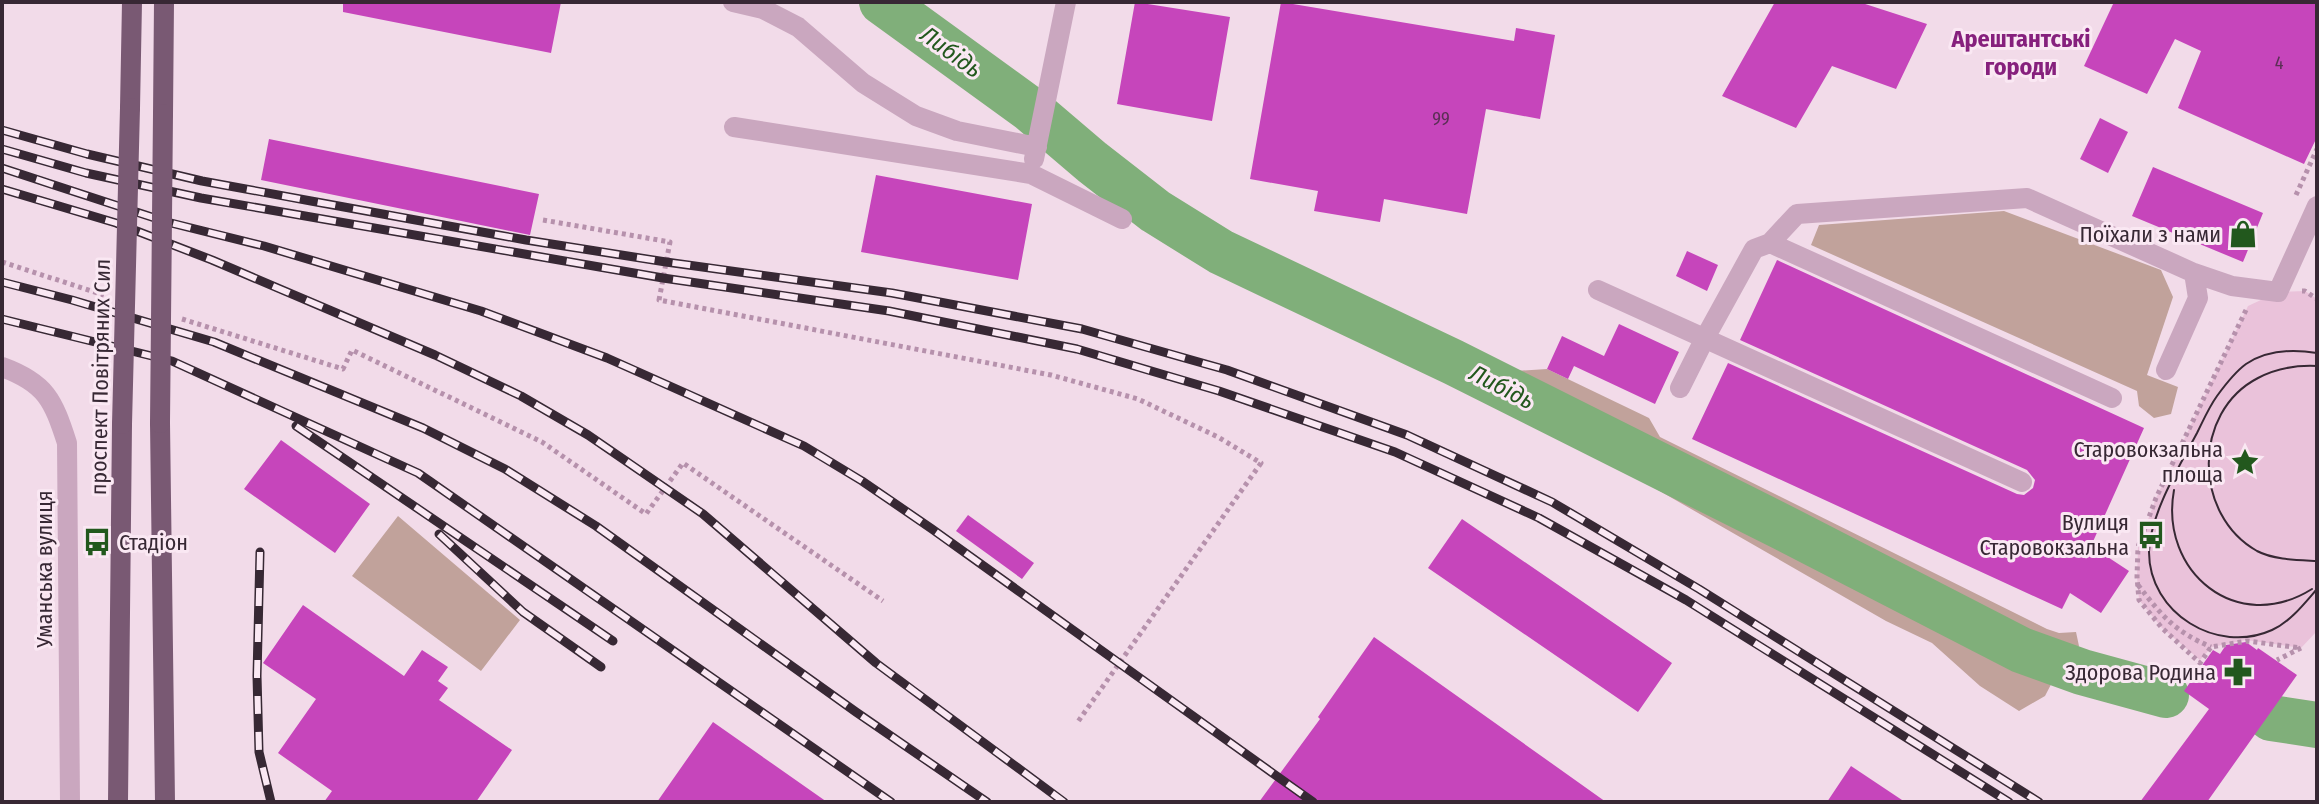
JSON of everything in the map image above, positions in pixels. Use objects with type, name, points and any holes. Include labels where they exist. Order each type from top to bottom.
[{"type":"main road","name":"проспект Повітряних Сил","points":[[118,802],[122,424],[132,2]]},
{"type":"main road","points":[[164,2],[160,423],[165,802]]},
{"type":"street","points":[[733,2],[763,9],[798,27],[863,83],[916,116],[957,131],[1039,140]]},
{"type":"street","points":[[1031,174],[1066,2]]},
{"type":"street","points":[[734,127],[1031,174],[1122,219]]},
{"type":"street","points":[[1680,388],[1754,249],[1770,243],[1797,214],[2027,198],[2194,273],[2232,286],[2278,292],[2317,206]]},
{"type":"street","points":[[1770,243],[2112,398]]},
{"type":"street","points":[[2166,370],[2198,298],[2194,273]]},
{"type":"street","points":[[1598,290],[2022,482]]},
{"type":"street","name":"Уманська вулиця","points":[[2,367],[21,374],[45,390],[67,443],[70,802]]},
{"type":"path","points":[[543,220],[670,242],[659,300],[1051,375],[1138,399],[1218,437],[1261,463],[1077,723]]},
{"type":"path","points":[[2,262],[104,295]]},
{"type":"path","points":[[2211,647],[2203,661],[2162,628],[2139,600],[2138,547],[2156,498],[2248,306],[2278,292],[2305,291],[2317,299]]},
{"type":"path","points":[[177,318],[343,369],[352,350],[542,442],[646,514],[683,463],[883,601]]},
{"type":"path","points":[[2137,584],[2179,631],[2211,647],[2247,641],[2301,648],[2277,660]]},
{"type":"shaded area","points":[[2004,211],[2161,270],[2173,297],[2147,375],[2178,387],[2171,414],[2154,418],[2139,406],[2137,391],[1811,245],[1819,225]]},
{"type":"shaded area","name":"Старовокзальна площа","points":[[2305,291],[2317,299],[2317,631],[2301,648],[2246,640],[2212,647],[2200,660],[2162,628],[2139,600],[2138,547],[2156,498],[2248,306],[2278,292]]},
{"type":"shaded area","points":[[1547,369],[1649,418],[1660,437],[2047,629],[2059,633],[2076,632],[2079,646],[2059,669],[2045,696],[2019,711],[1980,686],[1932,643],[1886,621],[1618,467],[1594,446],[1513,407],[1490,389],[1498,372]]},
{"type":"shaded area","points":[[398,516],[520,620],[481,671],[352,576]]},
{"type":"building","points":[[343,2],[561,2],[551,53],[343,12]]},
{"type":"building","points":[[1135,2],[1230,17],[1212,121],[1117,104]]},
{"type":"building","points":[[1281,2],[1514,41],[1516,28],[1555,35],[1540,119],[1486,109],[1467,214],[1384,199],[1380,222],[1314,211],[1318,191],[1250,179]]},
{"type":"building","points":[[1775,2],[1859,2],[1927,24],[1896,89],[1832,66],[1796,128],[1722,96]]},
{"type":"building","points":[[2114,2],[2317,2],[2317,137],[2304,164],[2178,108],[2201,51],[2175,39],[2147,94],[2084,66]]},
{"type":"building","points":[[2100,118],[2128,132],[2108,173],[2080,159]]},
{"type":"building","points":[[269,139],[539,194],[530,235],[261,180]]},
{"type":"building","points":[[2153,167],[2263,213],[2243,262],[2132,216]]},
{"type":"building","points":[[876,175],[1032,204],[1018,280],[861,252]]},
{"type":"building","points":[[1687,251],[1718,265],[1707,291],[1676,276]]},
{"type":"building","points":[[1777,260],[2144,428],[2091,546],[2129,571],[2101,613],[2070,593],[2062,609],[1692,439],[1728,363],[2017,494],[2024,495],[2033,488],[2035,480],[2027,470],[1740,340]]},
{"type":"building","points":[[1619,324],[1679,352],[1655,404],[1574,366],[1568,379],[1547,369],[1562,336],[1604,356]]},
{"type":"building","points":[[281,440],[370,504],[335,553],[244,489]]},
{"type":"building","points":[[968,515],[1034,563],[1022,579],[956,531]]},
{"type":"building","points":[[1462,519],[1672,663],[1638,712],[1428,568]]},
{"type":"building","points":[[303,605],[404,676],[422,650],[448,667],[438,681],[448,688],[439,700],[512,750],[476,802],[324,802],[332,791],[278,753],[316,699],[263,663]]},
{"type":"building","points":[[1374,637],[1606,802],[1259,802],[1320,719],[1318,717]]},
{"type":"building","points":[[2246,642],[2297,675],[2207,802],[2140,802],[2209,709],[2184,691],[2213,650],[2220,654],[2226,645]]},
{"type":"building","points":[[713,722],[827,802],[657,802]]},
{"type":"building","points":[[1851,766],[1905,802],[1827,802]]},
{"type":"waterway","name":"Либідь","points":[[882,2],[1031,110],[1155,211],[1221,252],[1453,362],[2021,650],[2082,672],[2166,695]]},
{"type":"waterway","name":"Либідь","points":[[2271,718],[2317,725]]},
{"type":"tram line","points":[[2317,353],[2271,353],[2246,364],[2230,379],[2211,405],[2167,491],[2154,522],[2149,552],[2152,574],[2160,593],[2173,610],[2190,623],[2230,637],[2251,636],[2279,627],[2317,589]]},
{"type":"tram line","points":[[2317,366],[2272,372],[2236,394],[2221,414],[2212,438],[2209,464],[2212,489],[2221,514],[2236,535],[2264,554],[2317,561]]},
{"type":"tram line","points":[[2174,490],[2173,520],[2179,547],[2191,570],[2209,588],[2231,600],[2257,605],[2284,602],[2312,589]]},
{"type":"railway","points":[[2,130],[202,181],[526,240],[892,293],[1082,329],[1227,370],[1407,435],[1552,502],[1699,589],[2039,802]]},
{"type":"railway","points":[[2,149],[86,173],[201,198],[663,278],[889,311],[1077,349],[1219,391],[1395,452],[1539,518],[1686,600],[2009,802]]},
{"type":"railway","points":[[2,168],[167,222],[264,246],[481,311],[607,358],[804,446],[932,529],[1313,802]]},
{"type":"railway","points":[[2,189],[116,223],[212,260],[435,355],[521,396],[588,435],[703,514],[876,663],[1064,802]]},
{"type":"railway","points":[[2,282],[214,342],[423,428],[505,469],[596,526],[987,802]]},
{"type":"railway","points":[[2,319],[172,361],[418,473],[891,802]]},
{"type":"railway","points":[[296,426],[613,641]]},
{"type":"railway","points":[[439,534],[523,612],[601,667]]},
{"type":"railway","points":[[260,552],[259,752],[271,802]]},
{"type":"place","name":"Поїхали з нами","points":[[2243,234]]},
{"type":"place","name":"Старовокзальна площа","points":[[2245,462]]},
{"type":"place","name":"Вулиця Старовокзальна","points":[[2151,535]]},
{"type":"place","name":"Стадіон","points":[[97,542]]},
{"type":"place","name":"Здорова Родина","points":[[2238,672]]},
{"type":"district","name":"Арештантські городи","points":[[2021,53]]}]
